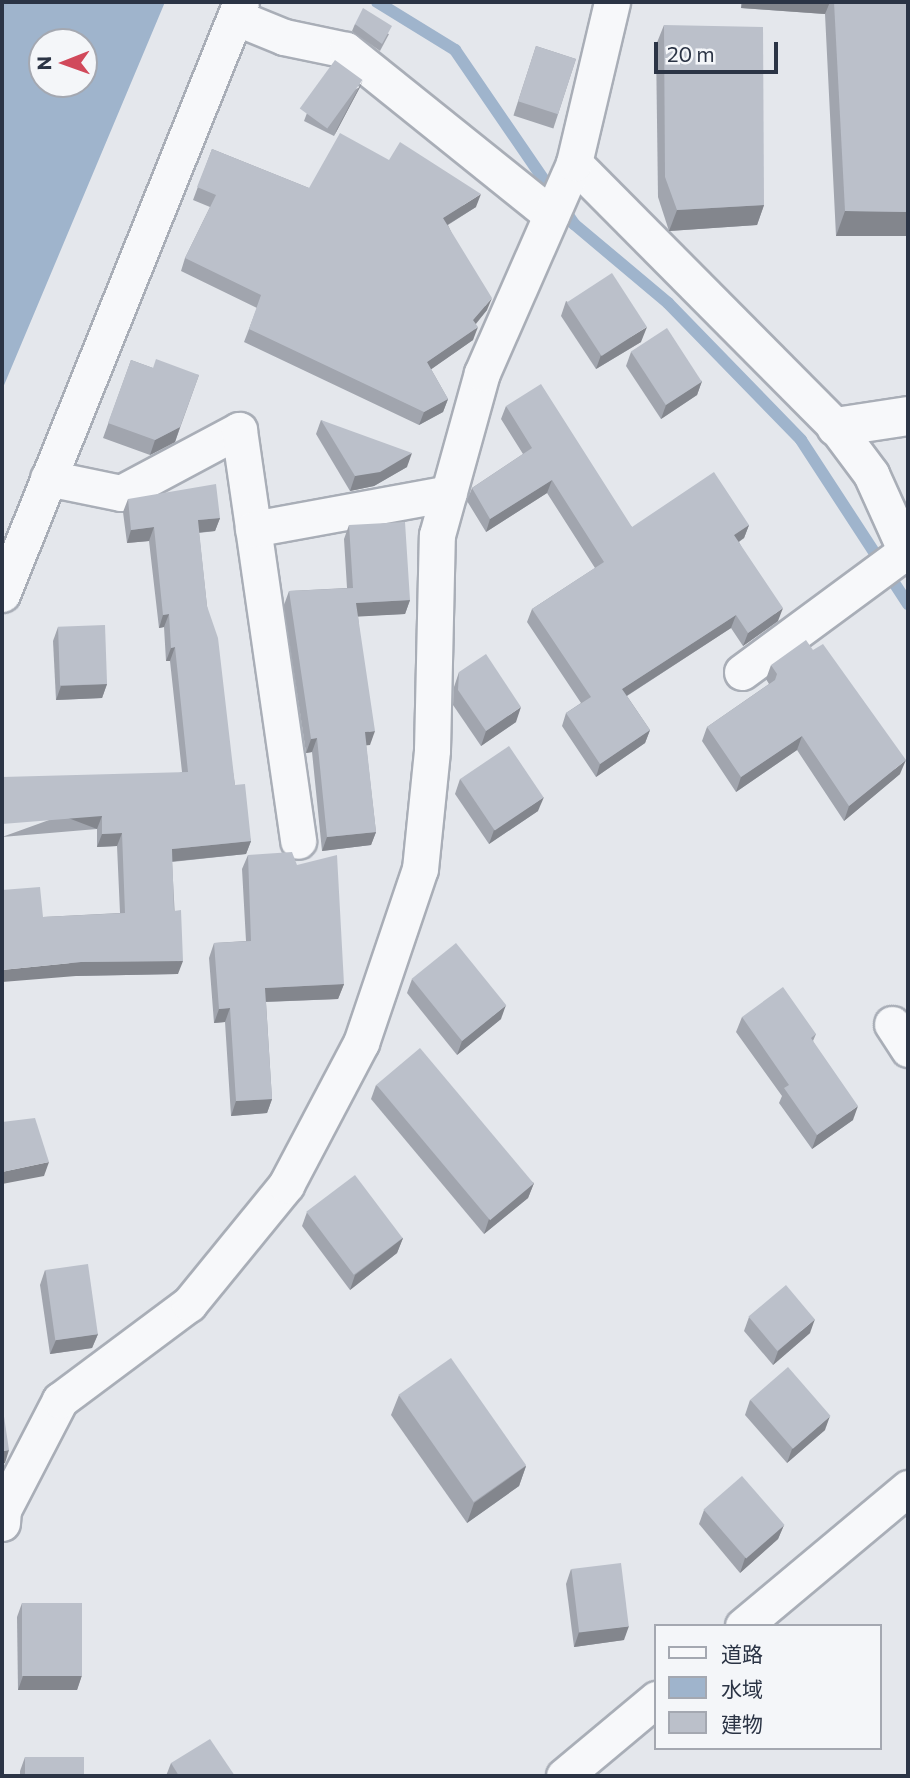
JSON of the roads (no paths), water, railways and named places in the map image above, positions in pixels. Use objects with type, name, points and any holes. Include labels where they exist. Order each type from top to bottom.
[{"type":"street","points":[[2,1523],[3,1510],[60,1400],[189,1304],[286,1185],[361,1043],[420,869],[432,750],[437,536],[482,373],[574,163],[612,2]]},
{"type":"street","points":[[2,593],[238,9],[284,37],[346,50],[551,215]]},
{"type":"street","points":[[574,163],[836,427],[871,474],[906,554],[742,672]]},
{"type":"street","points":[[836,427],[908,415]]},
{"type":"street","points":[[48,478],[121,493],[239,430],[298,841]]},
{"type":"street","points":[[253,529],[449,493]]},
{"type":"street","points":[[745,1624],[908,1488]]},
{"type":"street","points":[[564,1776],[654,1701]]},
{"type":"water","points":[[2,2],[165,2],[2,390]]},
{"type":"waterway","points":[[377,2],[455,50],[574,224],[668,303],[801,440],[908,604]]}]
